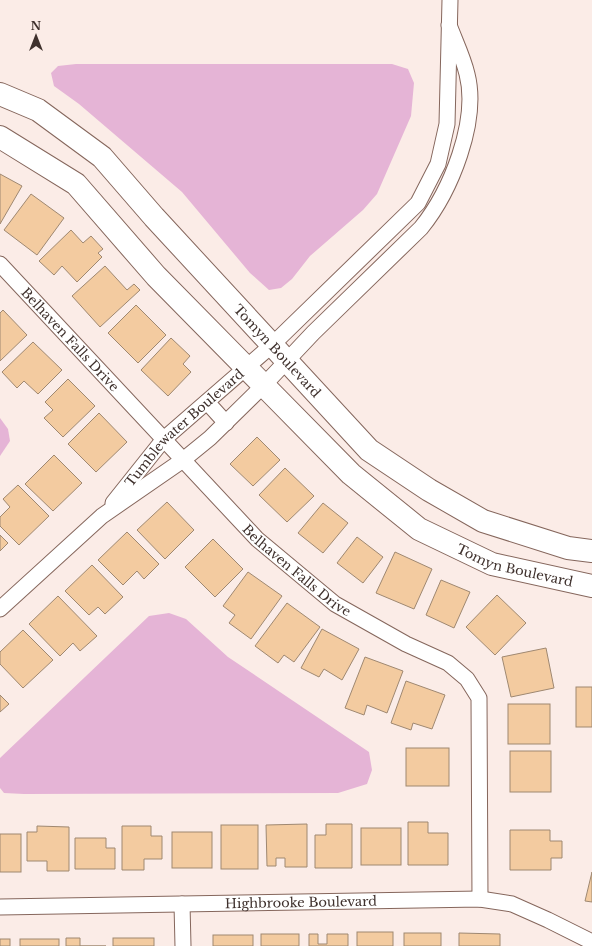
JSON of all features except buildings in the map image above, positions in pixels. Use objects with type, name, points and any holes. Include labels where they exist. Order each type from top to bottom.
[{"type":"street","name":"Tumblewater Boulevard","points":[[102,516],[164,439],[272,345],[418,203],[438,164],[447,124],[450,0]]},
{"type":"street","name":"Tumblewater Boulevard","points":[[0,609],[102,516],[183,460],[226,424],[287,362],[313,333],[421,228],[432,214],[453,173],[468,121],[469,96],[467,74],[449,25]]},
{"type":"street","name":"Tomyn Boulevard","points":[[0,94],[38,110],[102,157],[154,217],[369,450],[429,490],[483,521],[568,548],[592,551]]},
{"type":"street","name":"Tomyn Boulevard","points":[[0,137],[76,184],[156,276],[352,474],[419,529],[492,564],[592,586]]},
{"type":"street","points":[[418,203],[432,214]]},
{"type":"street","name":"Belhaven Falls Drive","points":[[0,264],[257,539],[335,604],[406,644],[448,663],[467,679],[479,698],[480,899]]},
{"type":"street","points":[[207,402],[226,424]]},
{"type":"street","name":"Highbrooke Boulevard","points":[[0,907],[480,899],[512,904],[592,942]]},
{"type":"street","points":[[182,904],[183,946]]},
{"type":"shaded area","points":[[76,64],[392,64],[408,69],[414,83],[411,116],[377,194],[363,210],[310,256],[292,279],[281,288],[269,290],[250,273],[182,192],[79,104],[54,86],[51,73],[58,66]]},
{"type":"shaded area","points":[[0,418],[8,429],[10,441],[0,456]]},
{"type":"shaded area","points":[[169,613],[186,619],[228,657],[369,752],[372,770],[367,784],[338,793],[4,793],[0,788],[0,758],[149,616]]}]
